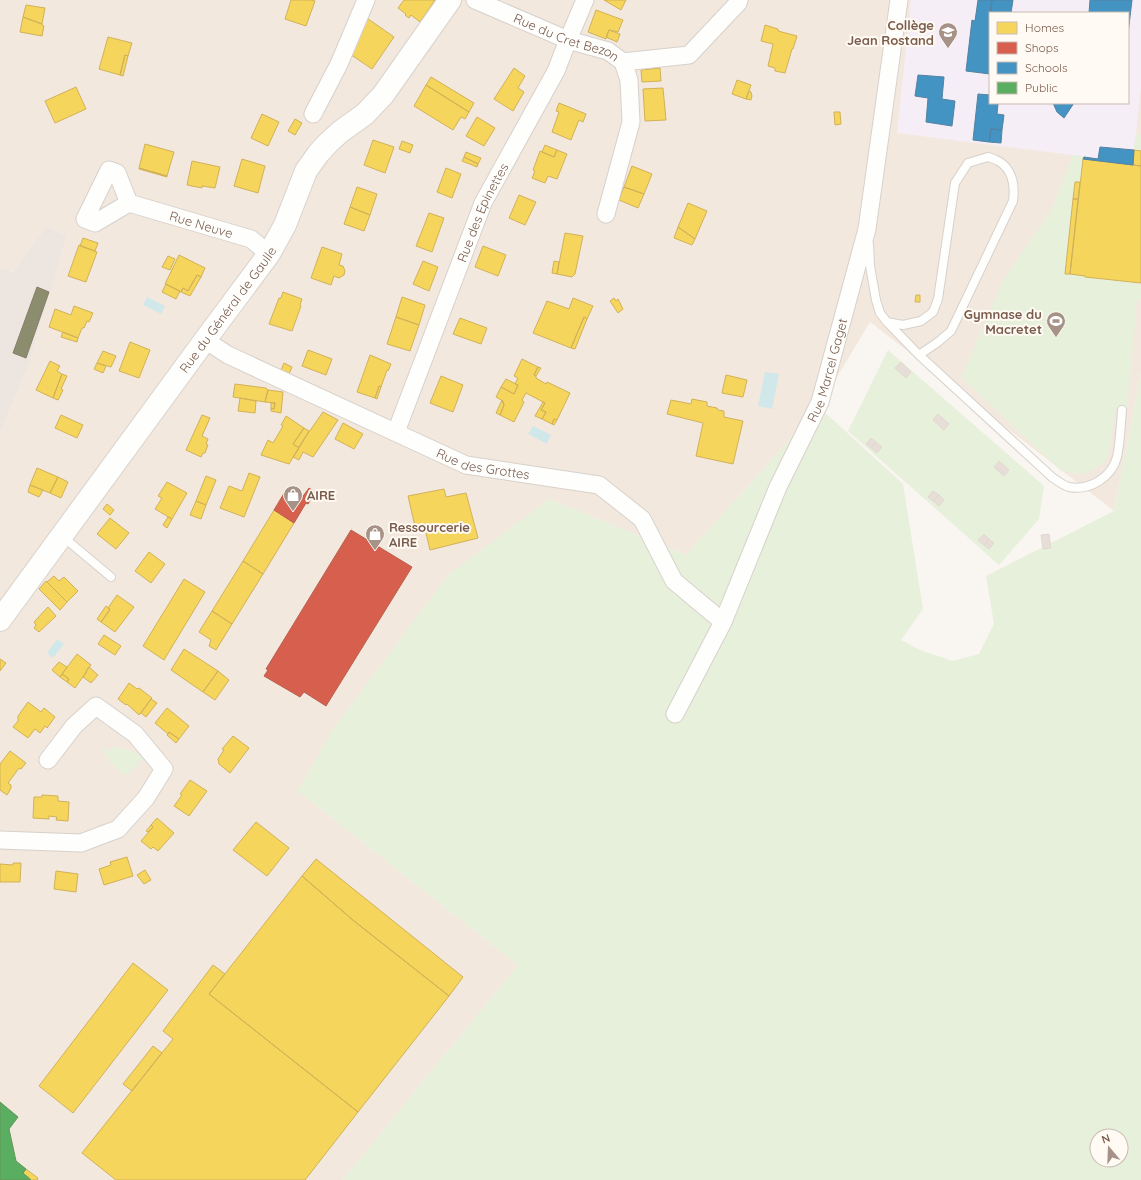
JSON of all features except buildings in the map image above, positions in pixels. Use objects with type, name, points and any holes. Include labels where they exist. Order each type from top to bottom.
[{"type":"main road","name":"Rue du Général de Gaulle","points":[[0,619],[204,340],[269,254],[285,225],[306,171],[318,154],[340,132],[365,114],[383,95],[450,0]]},
{"type":"street","points":[[313,114],[339,64],[366,0]]},
{"type":"street","name":"Rue du Cret Bezon","points":[[475,0],[568,40],[608,51],[623,62],[629,80],[631,122],[606,214]]},
{"type":"street","name":"Rue des Epinettes","points":[[396,432],[483,203],[556,71],[585,0]]},
{"type":"street","points":[[623,62],[689,55],[738,3],[739,0]]},
{"type":"street","name":"Rue Marcel Gaget","points":[[675,714],[723,622],[778,487],[820,402],[868,229],[899,0]]},
{"type":"street","name":"Rue Neuve","points":[[129,203],[251,239],[269,254]]},
{"type":"street","name":"Rue des Grottes","points":[[204,340],[228,355],[466,465],[599,485],[642,519],[674,580],[723,622]]},
{"type":"street","points":[[0,840],[81,843],[118,829],[146,798],[164,769],[135,734],[96,706],[74,726],[48,760]]},
{"type":"lane","points":[[887,322],[903,325],[921,321],[933,312],[938,299],[955,183],[968,163],[988,157],[1001,163],[1012,175],[1015,191],[1013,201],[951,331],[938,342],[919,354]]},
{"type":"lane","points":[[868,229],[870,266],[876,300],[880,313],[919,354],[1053,478],[1068,487],[1083,488],[1100,482],[1110,471],[1117,458],[1122,410]]},
{"type":"lane","points":[[61,536],[111,577]]},
{"type":"shaded area","points":[[0,0],[1141,0],[1141,374],[1114,511],[870,322],[819,407],[686,555],[549,499],[298,791],[518,965],[343,1180],[0,1180],[0,433],[29,364],[67,235],[46,227],[13,272],[0,268]]},
{"type":"shaded area","name":"Collège Jean Rostand","points":[[911,0],[1141,0],[1141,86],[1132,164],[1073,155],[897,133]]},
{"type":"shaded area","points":[[46,227],[67,235],[29,364],[0,433],[0,268],[13,272]]},
{"type":"green space","name":"Gymnase du Macretet","points":[[1136,134],[1141,135],[1141,299],[1137,299],[1127,411],[1116,409],[1109,452],[1103,464],[1088,472],[1078,474],[1061,471],[961,377],[1005,277],[1050,213],[1073,155],[1131,164]]},
{"type":"green space","points":[[888,350],[1044,486],[1039,519],[999,565],[848,431]]},
{"type":"green space","points":[[1141,374],[1141,1180],[343,1180],[518,965],[298,791],[331,732],[448,575],[549,499],[686,555],[819,407],[903,484],[923,609],[901,640],[920,650],[953,661],[979,654],[994,624],[986,576],[1114,511]]},
{"type":"green space","points":[[104,747],[109,751],[114,747],[133,751],[141,757],[146,755],[150,758],[139,761],[137,767],[125,775],[109,761],[107,756],[102,751]]},
{"type":"water","points":[[147,297],[165,306],[161,314],[143,305]]},
{"type":"water","points":[[765,372],[779,374],[772,409],[758,406]]},
{"type":"water","points":[[533,426],[551,435],[547,444],[528,434]]},
{"type":"water","points":[[57,639],[64,644],[53,658],[47,653]]},
{"type":"place","name":"Collège Jean Rostand","points":[[948,49]]},
{"type":"place","name":"Gymnase du Macretet","points":[[1056,338]]},
{"type":"place","name":"AIRE","points":[[293,512]]},
{"type":"place","name":"Ressourcerie AIRE","points":[[375,551]]}]
